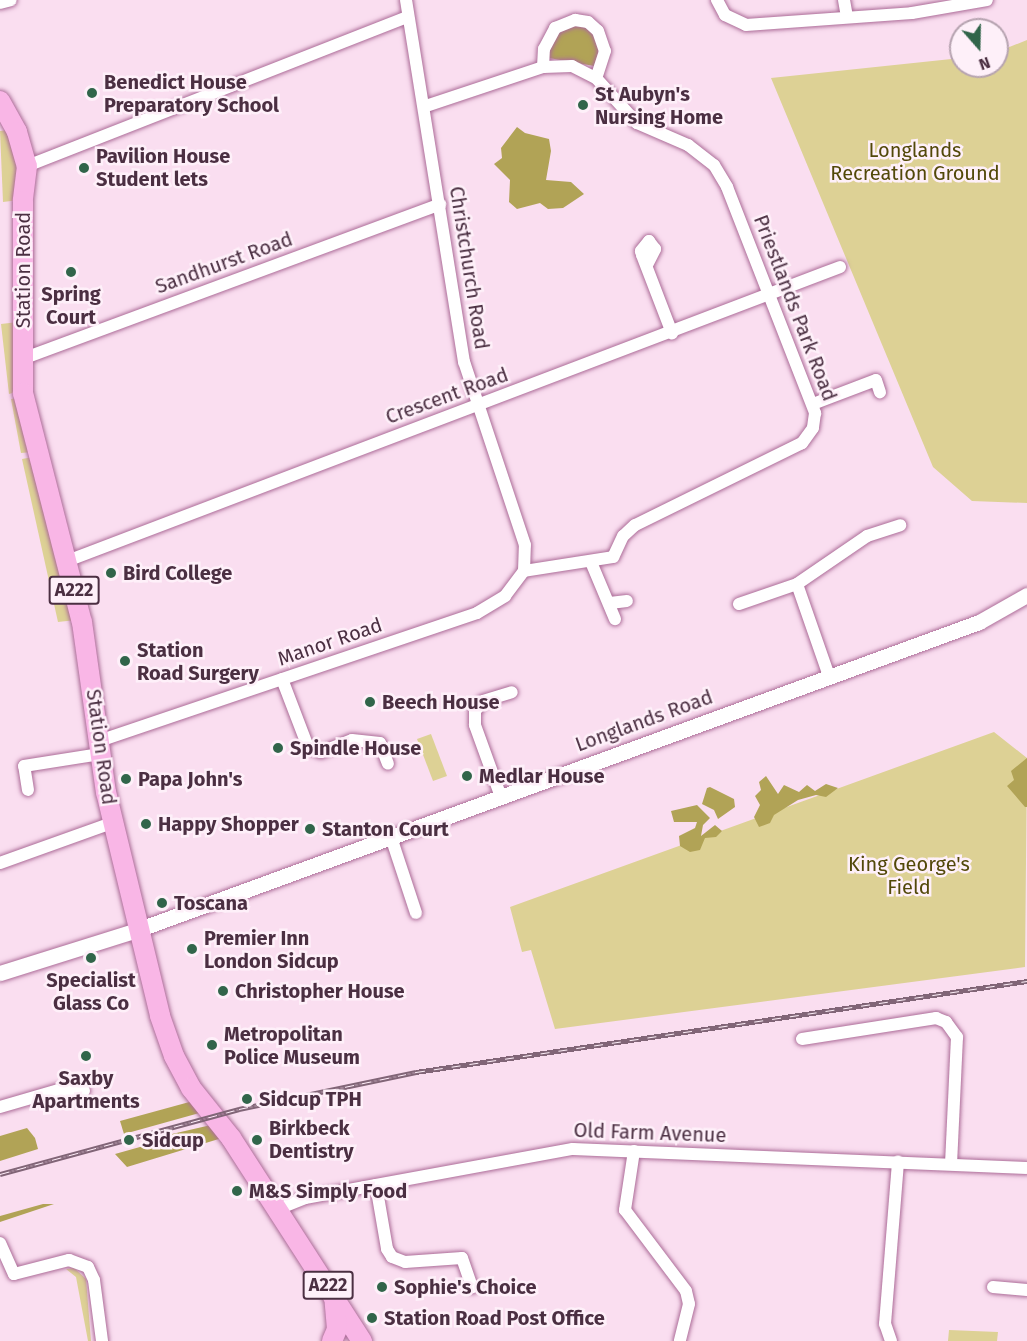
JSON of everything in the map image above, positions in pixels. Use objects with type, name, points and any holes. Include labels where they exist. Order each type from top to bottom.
[{"type":"main road","name":"Station Road","points":[[0,101],[17,132],[27,166],[23,201],[23,393],[83,629],[112,823],[137,930],[174,1056],[191,1088],[224,1127],[363,1340]]},
{"type":"main road","name":"A222","points":[[332,1341],[337,1329],[333,1293]]},
{"type":"street","points":[[0,3],[10,0]]},
{"type":"street","name":"Christchurch Road","points":[[406,0],[426,106],[464,362],[476,406],[525,545],[524,571]]},
{"type":"street","points":[[717,0],[725,15],[746,25],[912,13],[987,0]]},
{"type":"street","points":[[844,0],[847,17]]},
{"type":"street","points":[[27,166],[408,17]]},
{"type":"street","points":[[543,67],[544,49],[555,28],[575,20],[588,22],[598,31],[606,51],[596,78]]},
{"type":"street","name":"Priestlands Park Road","points":[[426,106],[543,67],[572,66],[596,78],[638,123],[676,137],[714,165],[733,201],[813,404],[813,428],[802,443],[635,525],[623,536],[613,556],[591,562],[524,571]]},
{"type":"street","name":"Sandhurst Road","points":[[22,359],[440,204]]},
{"type":"street","points":[[646,266],[672,333]]},
{"type":"street","name":"Crescent Road","points":[[67,561],[770,296],[840,267]]},
{"type":"street","points":[[813,404],[876,381],[880,392]]},
{"type":"street","points":[[739,604],[797,584],[867,536],[900,525]]},
{"type":"street","points":[[591,562],[615,619]]},
{"type":"street","name":"Manor Road","points":[[28,790],[24,766],[100,747],[282,679],[494,606],[524,571]]},
{"type":"street","points":[[797,584],[829,676]]},
{"type":"street","name":"Longlands Road","points":[[0,973],[137,930],[501,797],[979,622],[1026,598]]},
{"type":"street","points":[[610,603],[627,601]]},
{"type":"street","points":[[282,679],[308,747],[321,752],[352,740],[380,743],[388,765]]},
{"type":"street","points":[[501,797],[475,724],[475,711],[483,701],[512,692]]},
{"type":"street","points":[[0,863],[112,823]]},
{"type":"street","points":[[391,837],[416,913]]},
{"type":"street","points":[[802,1039],[936,1018],[946,1022],[957,1037],[951,1164]]},
{"type":"street","points":[[0,1107],[58,1090],[84,1091]]},
{"type":"street","name":"Old Farm Avenue","points":[[278,1209],[305,1198],[556,1150],[634,1151],[1027,1168]]},
{"type":"street","points":[[634,1151],[625,1210],[686,1291],[689,1304],[680,1341]]},
{"type":"street","points":[[891,1341],[885,1324],[897,1162]]},
{"type":"street","points":[[376,1185],[387,1249],[392,1257],[405,1262],[462,1258],[472,1287]]},
{"type":"street","points":[[0,1243],[14,1274],[69,1260],[88,1267],[94,1280],[102,1341]]},
{"type":"street","points":[[993,1287],[1027,1290]]},
{"type":"green space","name":"Longlands Recreation Ground","points":[[1027,40],[1027,503],[972,501],[933,467],[771,78],[949,59],[949,78],[1009,78],[1009,47]]},
{"type":"green space","points":[[9,130],[20,173],[19,200],[3,202],[0,131]]},
{"type":"green space","points":[[18,322],[16,392],[9,394],[1,324]]},
{"type":"green space","points":[[18,398],[32,452],[21,453],[11,399]]},
{"type":"green space","points":[[33,457],[65,578],[49,581],[22,459]]},
{"type":"green space","points":[[67,583],[76,620],[58,622],[50,586]]},
{"type":"green space","name":"King George's Field","points":[[994,732],[1027,758],[1025,967],[555,1029],[531,950],[522,952],[510,907]]},
{"type":"green space","points":[[431,734],[447,776],[433,781],[417,739]]},
{"type":"green space","points":[[74,1268],[86,1279],[91,1341],[88,1341],[76,1277],[66,1269]]},
{"type":"green space","points":[[949,1330],[998,1332],[997,1341],[948,1341]]},
{"type":"shaded area","points":[[583,24],[591,29],[600,48],[594,66],[549,58],[548,51],[559,32],[568,25]]},
{"type":"shaded area","points":[[517,127],[525,133],[549,139],[551,151],[546,180],[571,182],[584,194],[563,208],[548,209],[540,203],[517,209],[509,202],[510,180],[494,164],[502,158],[501,148]]},
{"type":"shaded area","points":[[1027,758],[1027,807],[1025,807],[1007,786],[1014,780],[1011,771]]},
{"type":"shaded area","points":[[766,776],[778,794],[784,785],[799,792],[807,785],[815,791],[826,784],[838,788],[826,797],[816,795],[798,800],[774,815],[770,823],[759,827],[754,817],[760,805],[755,796],[761,790],[759,782]]},
{"type":"shaded area","points":[[710,787],[734,799],[735,807],[718,819],[714,810],[702,804],[707,788]]},
{"type":"shaded area","points":[[697,805],[710,818],[703,825],[701,836],[715,825],[722,831],[716,837],[705,838],[700,850],[690,852],[680,846],[679,836],[695,828],[697,822],[674,822],[671,811]]},
{"type":"shaded area","points":[[193,1101],[203,1112],[124,1134],[120,1121]]},
{"type":"shaded area","points":[[211,1125],[222,1138],[127,1167],[115,1154],[172,1138],[172,1134]]},
{"type":"shaded area","points":[[27,1128],[35,1138],[38,1149],[0,1161],[0,1136]]},
{"type":"shaded area","points":[[43,1204],[54,1204],[0,1222],[0,1216]]},
{"type":"railway","points":[[0,1174],[239,1109],[416,1072],[1027,981]]},
{"type":"place","name":"Benedict House Preparatory School","points":[[92,93]]},
{"type":"place","name":"St Aubyn's Nursing Home","points":[[583,105]]},
{"type":"place","name":"Pavilion House Student lets","points":[[84,168]]},
{"type":"place","name":"Spring Court","points":[[71,272]]},
{"type":"place","name":"Bird College","points":[[111,573]]},
{"type":"place","name":"Station Road Surgery","points":[[125,661]]},
{"type":"place","name":"Beech House","points":[[370,702]]},
{"type":"place","name":"Spindle House","points":[[278,748]]},
{"type":"place","name":"Medlar House","points":[[467,776]]},
{"type":"place","name":"Papa John's","points":[[126,779]]},
{"type":"place","name":"Happy Shopper","points":[[146,824]]},
{"type":"place","name":"Stanton Court","points":[[310,829]]},
{"type":"place","name":"Toscana","points":[[162,903]]},
{"type":"place","name":"Premier Inn London Sidcup","points":[[192,949]]},
{"type":"place","name":"Specialist Glass Co","points":[[91,958]]},
{"type":"place","name":"Christopher House","points":[[223,991]]},
{"type":"place","name":"Metropolitan Police Museum","points":[[212,1045]]},
{"type":"place","name":"Saxby Apartments","points":[[86,1056]]},
{"type":"place","name":"Sidcup TPH","points":[[247,1099]]},
{"type":"place","name":"Sidcup","points":[[129,1140]]},
{"type":"place","name":"Birkbeck Dentistry","points":[[257,1140]]},
{"type":"place","name":"M&S Simply Food","points":[[237,1191]]},
{"type":"place","name":"Sophie's Choice","points":[[382,1287]]},
{"type":"place","name":"Station Road Post Office","points":[[372,1318]]}]
